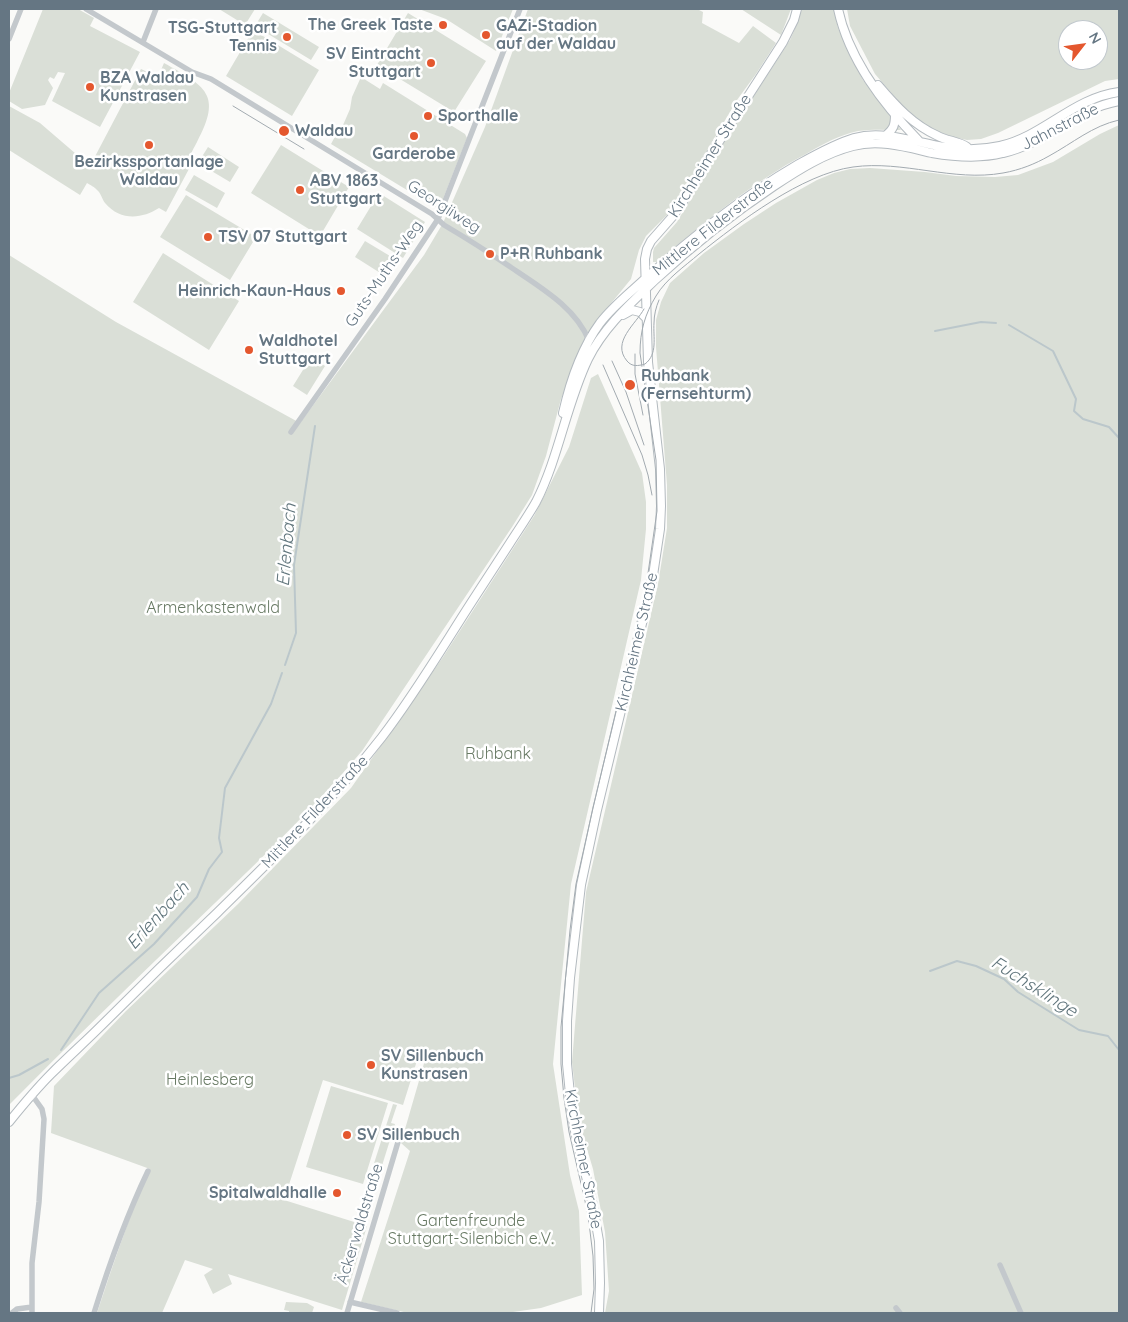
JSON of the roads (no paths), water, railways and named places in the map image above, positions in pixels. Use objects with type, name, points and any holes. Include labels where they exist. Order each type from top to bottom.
[{"type":"main road","name":"Kirchheimer Straße","points":[[598,1313],[600,1283],[598,1241],[592,1201],[572,1114],[567,1064],[567,1021],[581,885],[650,589],[660,529],[660,469],[649,374],[645,259],[651,241],[673,216],[686,197],[709,157],[783,42],[794,20],[797,9]]},
{"type":"main road","name":"Jahnstraße","points":[[838,9],[848,40],[865,76],[920,142],[937,154],[967,157],[1005,153],[1035,141],[1085,111],[1119,101]]},
{"type":"main road","name":"Jahnstraße","points":[[862,67],[892,101],[916,124],[937,136],[963,144],[971,149],[999,146],[1016,141],[1088,101],[1103,95],[1119,92]]},
{"type":"main road","points":[[885,136],[892,130],[895,124],[895,114]]},
{"type":"main road","name":"Mittlere Filderstraße","points":[[556,452],[563,412],[571,384],[582,356],[600,324],[614,307],[700,232],[724,214],[776,177],[833,146],[855,138],[885,136],[946,147],[971,149]]},
{"type":"main road","name":"Mittlere Filderstraße","points":[[9,1122],[52,1073],[271,861],[339,789],[403,709],[535,504],[556,452],[568,411],[589,357],[604,332],[616,318],[702,238],[727,218],[799,171],[835,152],[856,145],[876,143],[893,144],[937,154]]},
{"type":"main road","points":[[616,318],[632,310],[640,312],[646,318]]},
{"type":"main road","points":[[589,342],[589,357]]},
{"type":"street","points":[[9,39],[21,9]]},
{"type":"street","name":"Georgiiweg","points":[[86,9],[192,72],[211,79],[432,214],[444,225],[494,256],[552,296],[584,329],[589,342]]},
{"type":"street","points":[[143,42],[156,9]]},
{"type":"street","name":"Guts-Muths-Weg","points":[[291,432],[385,299],[438,219],[520,9]]},
{"type":"street","points":[[12,1313],[17,1309],[32,1310],[32,1263],[39,1202],[44,1119],[42,1109],[32,1095]]},
{"type":"street","name":"Äckerwaldstraße","points":[[347,1313],[398,1142]]},
{"type":"street","points":[[94,1313],[120,1236],[148,1171]]},
{"type":"street","points":[[1000,1265],[1021,1313]]},
{"type":"street","points":[[350,1302],[397,1313]]},
{"type":"waterway","points":[[935,331],[981,322],[996,323]]},
{"type":"waterway","points":[[1009,325],[1053,351],[1076,399],[1074,411],[1083,419],[1109,427],[1119,438]]},
{"type":"waterway","name":"Erlenbach","points":[[285,665],[296,633],[294,565],[315,426]]},
{"type":"waterway","name":"Erlenbach","points":[[61,1050],[99,993],[154,944],[197,897],[209,869],[222,852],[219,838],[225,788],[271,704],[282,673]]},
{"type":"waterway","name":"Fuchsklinge","points":[[930,971],[957,961],[976,966],[1004,979],[1018,992],[1079,1030],[1108,1036],[1119,1050]]},
{"type":"waterway","points":[[9,1078],[19,1075],[48,1059]]},
{"type":"tram line","points":[[233,106],[304,149]]},
{"type":"tram line","points":[[591,1313],[594,1289],[593,1256],[585,1201],[569,1132],[564,1098],[561,1064],[561,1027],[576,884],[647,580],[657,511],[656,460],[640,353],[642,330],[649,309],[665,284],[699,254],[752,214],[792,189],[813,179],[833,171],[872,166],[890,166],[966,175],[1003,173],[1038,162],[1100,126],[1119,120]]},
{"type":"tram line","points":[[644,309],[623,340],[623,354],[627,361],[635,366],[645,364],[652,355],[654,317],[659,300]]},
{"type":"tram line","points":[[635,354],[635,374],[643,415]]},
{"type":"tram line","points":[[612,361],[626,392],[644,445]]},
{"type":"tram line","points":[[603,365],[642,455],[652,495]]},
{"type":"place","name":"The Greek Taste","points":[[443,25]]},
{"type":"place","name":"GAZi-Stadion auf der Waldau","points":[[486,35]]},
{"type":"place","name":"TSG-Stuttgart Tennis","points":[[287,37]]},
{"type":"place","name":"SV Eintracht Stuttgart","points":[[431,63]]},
{"type":"place","name":"BZA Waldau Kunstrasen","points":[[90,87]]},
{"type":"place","name":"Sporthalle","points":[[428,116]]},
{"type":"place","name":"Waldau","points":[[284,131]]},
{"type":"place","name":"Garderobe","points":[[414,136]]},
{"type":"place","name":"Bezirkssportanlage Waldau","points":[[149,145]]},
{"type":"place","name":"ABV 1863 Stuttgart","points":[[300,190]]},
{"type":"place","name":"TSV 07 Stuttgart","points":[[208,237]]},
{"type":"place","name":"P+R Ruhbank","points":[[490,254]]},
{"type":"place","name":"Heinrich-Kaun-Haus","points":[[341,291]]},
{"type":"place","name":"Waldhotel Stuttgart","points":[[249,350]]},
{"type":"place","name":"Ruhbank (Fernsehturm)","points":[[630,385]]},
{"type":"place","name":"SV Sillenbuch Kunstrasen","points":[[371,1065]]},
{"type":"place","name":"SV Sillenbuch","points":[[347,1135]]},
{"type":"place","name":"Spitalwaldhalle","points":[[337,1193]]},
{"type":"park label","name":"Armenkastenwald","points":[[213,608]]},
{"type":"park label","name":"Ruhbank","points":[[498,754]]},
{"type":"park label","name":"Heinlesberg","points":[[210,1080]]},
{"type":"park label","name":"Gartenfreunde Stuttgart-Silenbich e.V.","points":[[471,1230]]}]
